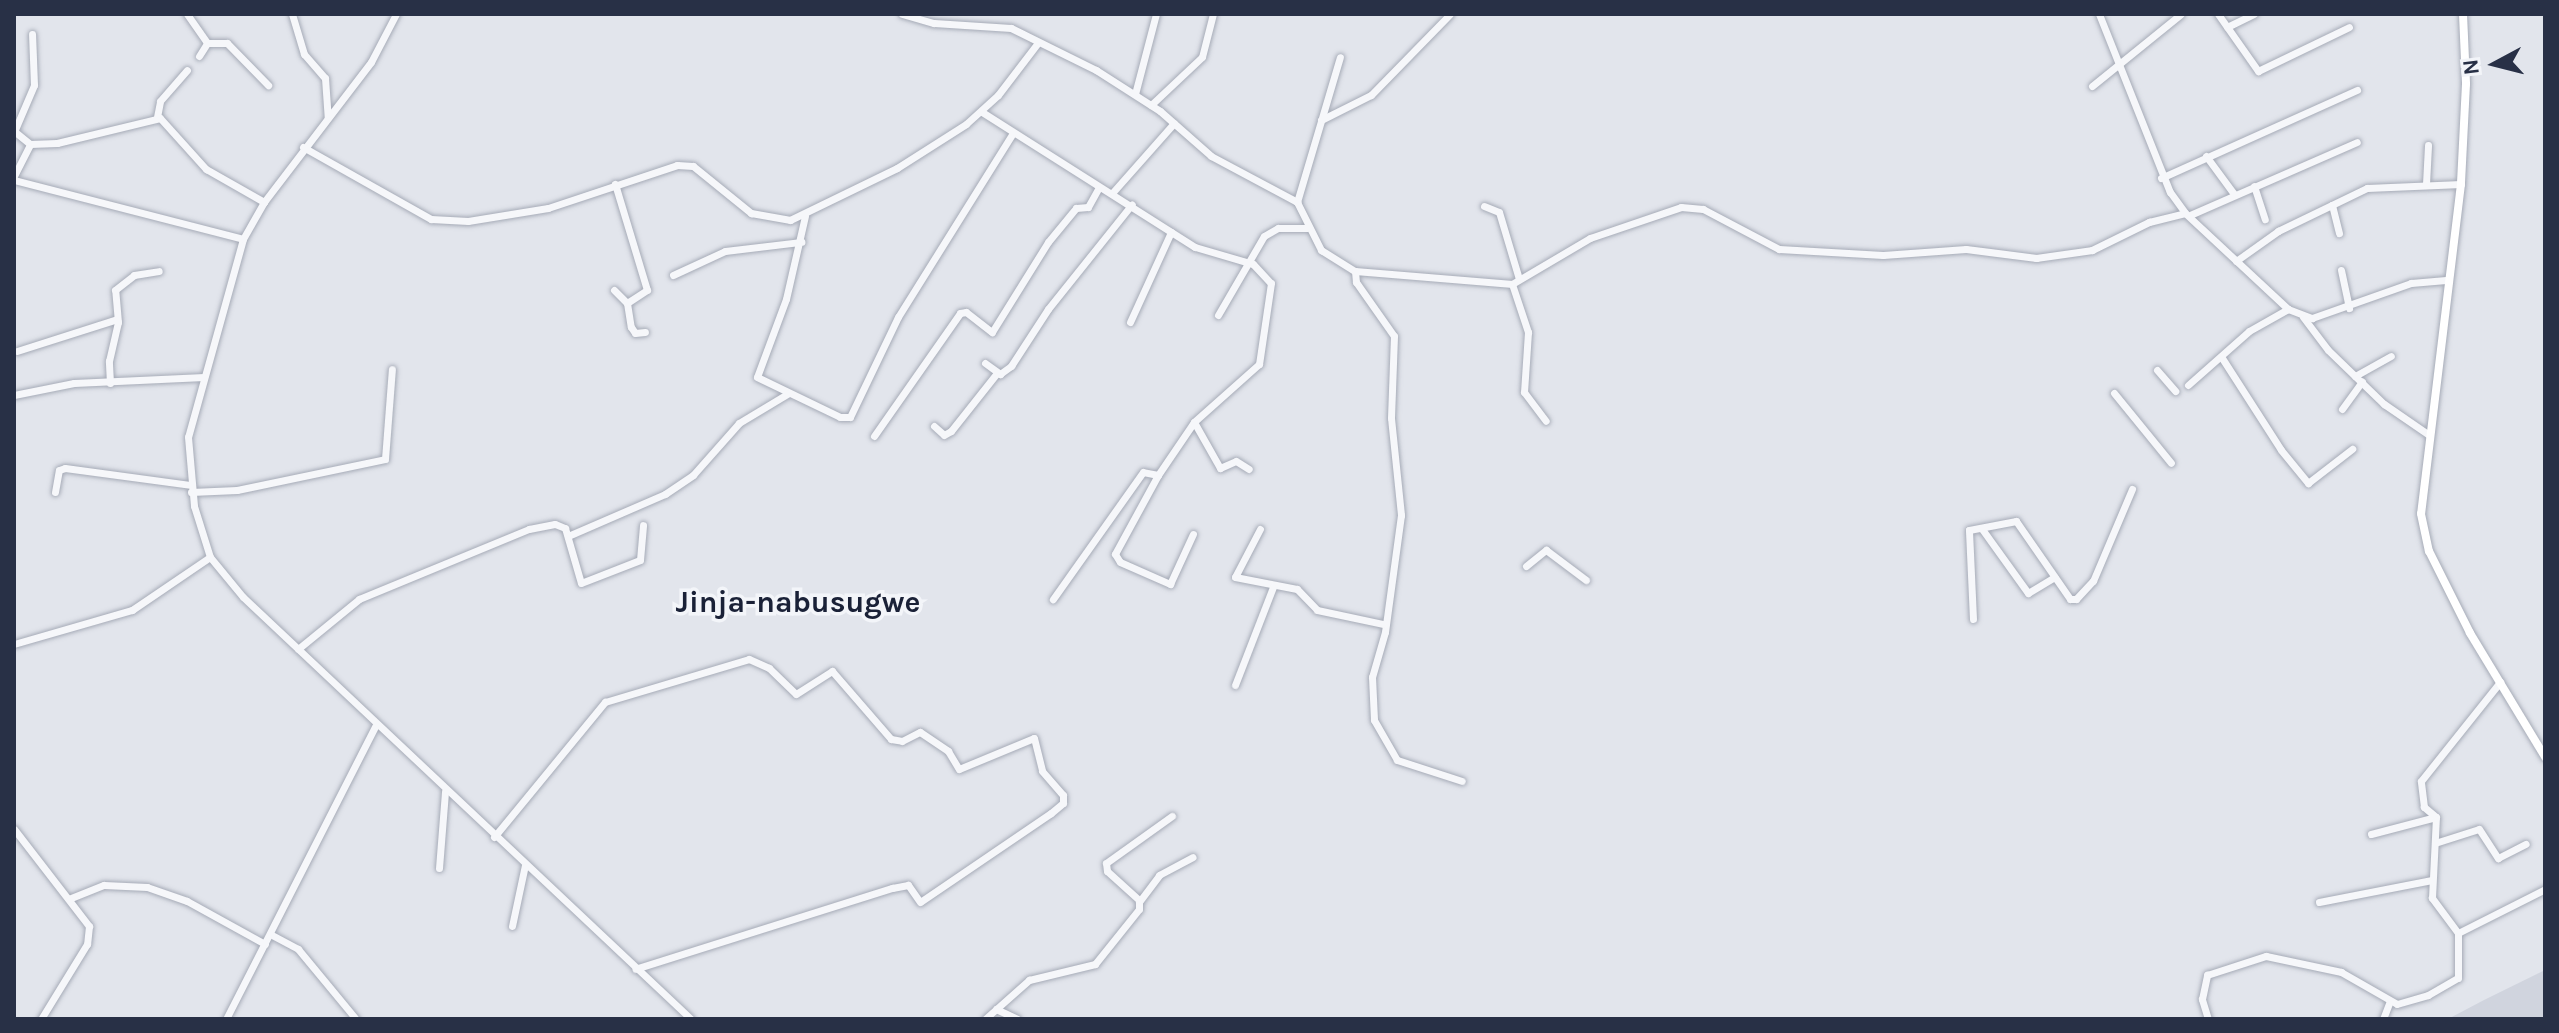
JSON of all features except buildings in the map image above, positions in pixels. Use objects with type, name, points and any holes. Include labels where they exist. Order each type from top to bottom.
[{"type":"main road","points":[[2463,14],[2466,84],[2461,184],[2446,280],[2421,514],[2429,551],[2500,682],[2545,757]]},
{"type":"street","points":[[187,14],[207,43]]},
{"type":"street","points":[[292,14],[304,54],[325,78],[328,117]]},
{"type":"street","points":[[396,14],[371,62],[303,147],[264,202],[243,239],[188,437],[190,488],[210,557],[375,726],[691,1019]]},
{"type":"street","points":[[902,14],[952,24],[1011,28],[1037,44],[1061,51],[1151,105],[1211,156],[1297,202]]},
{"type":"street","points":[[952,24],[956,14]]},
{"type":"street","points":[[1135,94],[1156,14]]},
{"type":"street","points":[[1151,105],[1202,57],[1213,14]]},
{"type":"street","points":[[1321,120],[1371,95],[1450,14]]},
{"type":"street","points":[[2099,14],[2161,178],[2187,214],[2288,309],[2303,317],[2401,419],[2429,435]]},
{"type":"street","points":[[2092,86],[2120,68],[2181,14]]},
{"type":"street","points":[[2218,14],[2258,71],[2349,27]]},
{"type":"street","points":[[2227,27],[2254,14]]},
{"type":"street","points":[[32,34],[34,85],[14,131],[30,144],[90,138],[157,117]]},
{"type":"street","points":[[199,56],[207,43]]},
{"type":"street","points":[[207,43],[227,43],[268,85]]},
{"type":"street","points":[[303,147],[431,219],[468,221],[548,208],[666,166],[686,165],[751,213],[776,219],[805,216],[936,145],[982,112],[1037,44]]},
{"type":"street","points":[[1340,57],[1297,202],[1307,228],[1326,256],[1355,271],[1516,282],[1590,238],[1681,207],[1703,209],[1779,249],[1883,255],[1966,249],[2036,258],[2092,250],[2149,222],[2187,214],[2357,142]]},
{"type":"street","points":[[157,117],[160,101],[187,70]]},
{"type":"street","points":[[2161,178],[2357,90]]},
{"type":"street","points":[[982,112],[1099,187],[1132,204],[1195,247],[1246,263],[1271,283],[1259,364],[1194,422],[1158,475],[1115,554],[1120,562],[1170,584],[1193,534]]},
{"type":"street","points":[[157,117],[206,169],[264,202]]},
{"type":"street","points":[[1113,192],[1174,123]]},
{"type":"street","points":[[805,216],[786,299],[757,370],[757,377],[840,417],[850,417],[898,317],[1013,133]]},
{"type":"street","points":[[30,144],[14,178],[243,239]]},
{"type":"street","points":[[2426,184],[2428,145]]},
{"type":"street","points":[[2206,156],[2234,194]]},
{"type":"street","points":[[615,184],[647,290],[627,303]]},
{"type":"street","points":[[2236,261],[2278,231],[2367,188],[2461,184]]},
{"type":"street","points":[[2254,186],[2265,219]]},
{"type":"street","points":[[874,436],[960,313],[966,312],[992,332],[1048,242],[1076,208],[1088,207],[1099,187]]},
{"type":"street","points":[[934,426],[944,435],[951,431],[997,373],[1011,366],[1048,309],[1132,204]]},
{"type":"street","points":[[2332,205],[2339,233]]},
{"type":"street","points":[[1484,206],[1499,212],[1528,332],[1524,392],[1546,421]]},
{"type":"street","points":[[1218,315],[1264,236],[1278,228],[1307,228]]},
{"type":"street","points":[[1130,322],[1171,232]]},
{"type":"street","points":[[673,275],[725,251],[801,242]]},
{"type":"street","points":[[2341,270],[2349,308]]},
{"type":"street","points":[[110,383],[108,368],[117,319],[118,285],[134,275],[159,271]]},
{"type":"street","points":[[1355,271],[1356,282],[1394,336],[1391,418],[1401,515],[1371,687],[1381,738],[1407,766],[1462,781]]},
{"type":"street","points":[[2303,317],[2349,308],[2411,283],[2446,280]]},
{"type":"street","points":[[614,290],[627,303],[635,333],[645,332]]},
{"type":"street","points":[[2188,385],[2249,331],[2288,309]]},
{"type":"street","points":[[17,351],[117,319]]},
{"type":"street","points":[[2342,409],[2359,378],[2391,356]]},
{"type":"street","points":[[2222,358],[2281,450],[2308,483],[2352,449]]},
{"type":"street","points":[[985,363],[997,373]]},
{"type":"street","points":[[55,492],[59,470],[65,468],[190,488],[237,490],[385,459],[392,369]]},
{"type":"street","points":[[2157,370],[2175,391]]},
{"type":"street","points":[[14,395],[74,383],[204,377]]},
{"type":"street","points":[[568,536],[674,488],[714,458],[739,423],[789,393]]},
{"type":"street","points":[[2114,393],[2171,463]]},
{"type":"street","points":[[1194,422],[1220,468],[1237,461],[1249,469]]},
{"type":"street","points":[[1053,599],[1143,472],[1158,475]]},
{"type":"street","points":[[1973,619],[1967,535],[2016,521],[2070,599],[2082,597],[2132,489]]},
{"type":"street","points":[[298,649],[352,604],[529,529],[555,524],[565,528],[581,583],[640,560],[643,525]]},
{"type":"street","points":[[1260,529],[1235,576],[1273,587],[1297,589],[1322,611],[1383,624]]},
{"type":"street","points":[[1982,529],[2028,593],[2055,577]]},
{"type":"street","points":[[1526,566],[1546,550],[1586,580]]},
{"type":"street","points":[[14,644],[132,610],[210,557]]},
{"type":"street","points":[[1235,685],[1273,587]]},
{"type":"street","points":[[494,837],[605,702],[749,659],[769,668],[796,694],[832,671],[891,739],[902,741],[920,732],[948,751],[959,769],[1034,738],[1042,771],[1063,795],[1063,803],[1044,819],[920,902],[908,885],[892,888],[635,969]]},
{"type":"street","points":[[2208,1019],[2202,999],[2207,975],[2266,956],[2341,972],[2390,1001],[2413,1001],[2458,978],[2458,933],[2433,903],[2436,817],[2421,800],[2423,775],[2500,682]]},
{"type":"street","points":[[226,1019],[375,726]]},
{"type":"street","points":[[439,868],[445,791]]},
{"type":"street","points":[[1139,902],[1105,866],[1172,816]]},
{"type":"street","points":[[2371,834],[2436,817]]},
{"type":"street","points":[[14,829],[71,898],[90,935],[41,1019]]},
{"type":"street","points":[[2435,843],[2479,829],[2498,858],[2526,844]]},
{"type":"street","points":[[985,1019],[1029,980],[1095,964],[1149,884],[1193,857]]},
{"type":"street","points":[[512,926],[525,865]]},
{"type":"street","points":[[2319,902],[2432,880]]},
{"type":"street","points":[[71,898],[104,885],[147,887],[187,901],[265,944]]},
{"type":"street","points":[[2458,933],[2545,889]]},
{"type":"street","points":[[270,934],[298,949],[356,1019]]},
{"type":"street","points":[[2383,1019],[2390,1001]]},
{"type":"street","points":[[996,1009],[1017,1019]]},
{"type":"shaded area","points":[[2545,970],[2545,1019],[2448,1019],[2484,1000]]},
{"type":"district","name":"Jinja-nabusugwe","points":[[798,602]]}]
